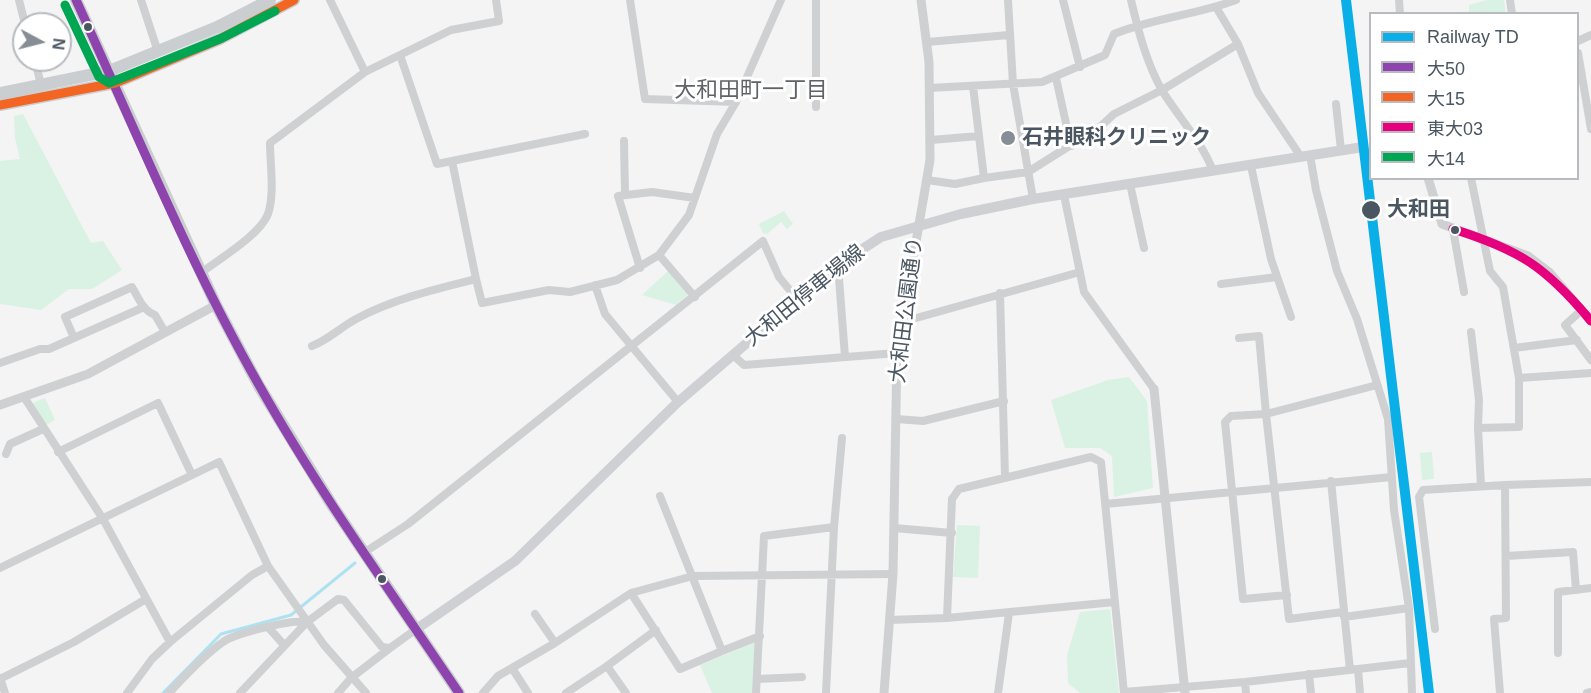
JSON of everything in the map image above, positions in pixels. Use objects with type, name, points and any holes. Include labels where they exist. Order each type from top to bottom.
[{"type":"main road","points":[[76,0],[201,273],[259,386],[332,505],[459,693]]},
{"type":"main road","points":[[0,93],[109,71],[217,27],[270,0]]},
{"type":"main road","points":[[0,105],[115,83],[220,39],[294,0]]},
{"type":"main road","name":"大和田停車場線","points":[[415,630],[515,561],[678,402],[838,265],[881,237],[918,225],[1033,200],[1367,146]]},
{"type":"street","points":[[141,0],[158,52]]},
{"type":"street","points":[[330,0],[365,72]]},
{"type":"street","points":[[201,273],[242,242],[267,215],[270,199],[270,143],[365,72],[451,30],[499,21],[496,0]]},
{"type":"street","points":[[630,0],[645,99],[736,102]]},
{"type":"street","points":[[452,161],[482,303],[549,290],[570,292],[616,280],[659,255],[689,215],[717,134],[736,102],[781,0]]},
{"type":"street","points":[[816,0],[816,107]]},
{"type":"street","name":"大和田公園通り","points":[[884,693],[894,528],[897,353],[927,180],[931,140],[927,42],[921,0]]},
{"type":"street","points":[[1008,0],[1013,84],[1033,200]]},
{"type":"street","points":[[1063,0],[1080,67]]},
{"type":"street","points":[[1131,0],[1137,25],[1162,90],[1206,152],[1212,171]]},
{"type":"street","points":[[1204,0],[1206,10]]},
{"type":"street","points":[[929,88],[1013,84],[1056,78],[1105,55],[1114,34],[1137,25],[1206,10],[1236,0]]},
{"type":"street","points":[[1216,7],[1238,44],[1258,93],[1306,156],[1337,271],[1357,319],[1388,419],[1394,510],[1409,608],[1412,693]]},
{"type":"street","points":[[927,42],[1009,35]]},
{"type":"street","points":[[927,180],[955,184],[1028,172],[1071,146],[1114,114],[1162,90],[1238,44]]},
{"type":"street","points":[[400,55],[437,164],[585,134]]},
{"type":"street","points":[[1579,58],[1591,129]]},
{"type":"street","points":[[38,72],[41,85]]},
{"type":"street","points":[[1056,78],[1071,146]]},
{"type":"street","points":[[973,86],[984,178]]},
{"type":"street","points":[[1336,104],[1341,150]]},
{"type":"street","points":[[931,140],[979,136]]},
{"type":"street","points":[[624,141],[625,194]]},
{"type":"street","points":[[1251,166],[1277,277],[1291,317]]},
{"type":"street","points":[[1429,180],[1439,220],[1445,226],[1517,251],[1538,263],[1591,321]]},
{"type":"street","points":[[1471,180],[1490,272],[1503,287],[1519,378],[1519,427],[1478,428]]},
{"type":"street","points":[[1130,184],[1143,248]]},
{"type":"street","points":[[640,268],[618,196],[652,192],[695,198]]},
{"type":"street","points":[[1064,195],[1084,292],[1154,389],[1185,690]]},
{"type":"street","points":[[1453,229],[1464,292]]},
{"type":"street","points":[[365,552],[408,524],[695,297],[763,240],[779,277],[797,299]]},
{"type":"street","points":[[659,255],[695,297]]},
{"type":"street","points":[[838,265],[845,357]]},
{"type":"street","points":[[902,322],[1080,272]]},
{"type":"street","points":[[1221,284],[1277,277]]},
{"type":"street","points":[[312,346],[357,319],[396,302],[476,279]]},
{"type":"street","points":[[595,285],[605,314],[678,402]]},
{"type":"street","points":[[74,338],[65,317],[132,287],[148,313],[155,315],[165,332]]},
{"type":"street","points":[[1000,293],[1005,477]]},
{"type":"street","points":[[0,405],[88,375],[216,304]]},
{"type":"street","points":[[0,363],[40,349],[49,349],[144,307]]},
{"type":"street","points":[[1582,310],[1565,325],[1591,360]]},
{"type":"street","points":[[1471,332],[1479,400],[1481,486]]},
{"type":"street","points":[[1239,339],[1258,336],[1289,619],[1409,608]]},
{"type":"street","points":[[1514,348],[1577,340]]},
{"type":"street","points":[[733,355],[744,365],[897,353]]},
{"type":"street","points":[[1519,378],[1591,373]]},
{"type":"street","points":[[1287,595],[1243,599],[1226,422],[1231,416],[1266,414],[1377,385]]},
{"type":"street","points":[[24,397],[103,519],[170,642]]},
{"type":"street","points":[[896,419],[923,421],[1004,401]]},
{"type":"street","points":[[58,452],[158,403],[192,475]]},
{"type":"street","points":[[6,454],[10,444],[43,429]]},
{"type":"street","points":[[826,693],[834,527],[842,438]]},
{"type":"street","points":[[947,618],[952,499],[959,489],[1091,457],[1101,462],[1124,692],[1185,690],[1410,663]]},
{"type":"street","points":[[0,568],[219,462],[268,566],[307,622],[351,678],[366,693]]},
{"type":"street","points":[[1105,504],[1392,477]]},
{"type":"street","points":[[1331,482],[1343,614],[1360,693]]},
{"type":"street","points":[[1435,629],[1419,497],[1423,490],[1591,482]]},
{"type":"street","points":[[1500,693],[1494,620],[1506,618],[1505,485]]},
{"type":"street","points":[[660,496],[722,651]]},
{"type":"street","points":[[756,693],[764,536],[834,527]]},
{"type":"street","points":[[894,528],[952,532]]},
{"type":"street","points":[[1506,556],[1573,552],[1576,590]]},
{"type":"street","points":[[127,693],[152,659],[170,642],[252,575],[268,566]]},
{"type":"street","points":[[483,693],[498,676],[555,643],[631,593],[693,576],[892,574]]},
{"type":"street","points":[[1558,653],[1558,592],[1591,588]]},
{"type":"street","points":[[631,593],[680,669],[759,636]]},
{"type":"street","points":[[240,693],[307,622],[339,598],[344,600],[382,647],[390,648]]},
{"type":"street","points":[[3,691],[0,678],[74,642],[146,599]]},
{"type":"street","points":[[889,620],[947,618],[1115,602]]},
{"type":"street","points":[[998,693],[1009,613]]},
{"type":"street","points":[[535,614],[555,643]]},
{"type":"street","points":[[169,693],[224,640],[298,620],[307,622]]},
{"type":"street","points":[[268,627],[284,645]]},
{"type":"street","points":[[338,693],[351,678],[415,630]]},
{"type":"street","points":[[566,693],[656,630]]},
{"type":"street","points":[[607,666],[626,693]]},
{"type":"street","points":[[512,668],[528,693]]},
{"type":"street","points":[[1309,674],[1311,693]]},
{"type":"street","points":[[757,680],[801,677]]},
{"type":"street","points":[[1245,682],[1246,693]]},
{"type":"green space","points":[[1487,0],[1504,0],[1506,12],[1469,12],[1469,5]]},
{"type":"green space","points":[[23,114],[91,243],[103,241],[122,270],[92,289],[69,289],[41,310],[0,304],[0,161],[20,159],[15,138],[14,116]]},
{"type":"green space","points":[[784,211],[793,224],[787,229],[781,222],[767,234],[763,233],[759,224]]},
{"type":"green space","points":[[669,270],[689,294],[676,305],[642,295]]},
{"type":"green space","points":[[1129,377],[1147,401],[1153,488],[1114,497],[1112,456],[1100,448],[1065,448],[1051,400],[1108,380]]},
{"type":"green space","points":[[45,398],[55,420],[46,425],[33,405],[34,402]]},
{"type":"green space","points":[[1432,452],[1434,479],[1422,480],[1420,453]]},
{"type":"green space","points":[[957,525],[980,526],[978,578],[953,577]]},
{"type":"green space","points":[[1110,609],[1119,693],[1080,693],[1068,683],[1067,655],[1080,612]]},
{"type":"green space","points":[[754,643],[757,645],[754,693],[712,693],[700,665]]},
{"type":"waterway","points":[[163,693],[221,634],[291,615],[355,563]]},
{"type":"rail line","name":"TD","points":[[1346,0],[1429,693]]},
{"type":"transit line","name":"大50","points":[[76,0],[186,243],[233,338],[282,425],[331,503],[459,693]]},
{"type":"transit line","name":"大15","points":[[0,105],[115,83],[220,39],[294,0]]},
{"type":"transit line","name":"大14","points":[[65,5],[99,77],[109,83],[222,38],[275,11]]},
{"type":"transit line","name":"東大03","points":[[1453,229],[1496,245],[1530,263],[1560,287],[1591,321]]},
{"type":"place","name":"石井眼科クリニック","points":[[1008,138]]},
{"type":"place","name":"大和田","points":[[1371,210]]},
{"type":"district","name":"大和田町一丁目","points":[[751,91]]}]
